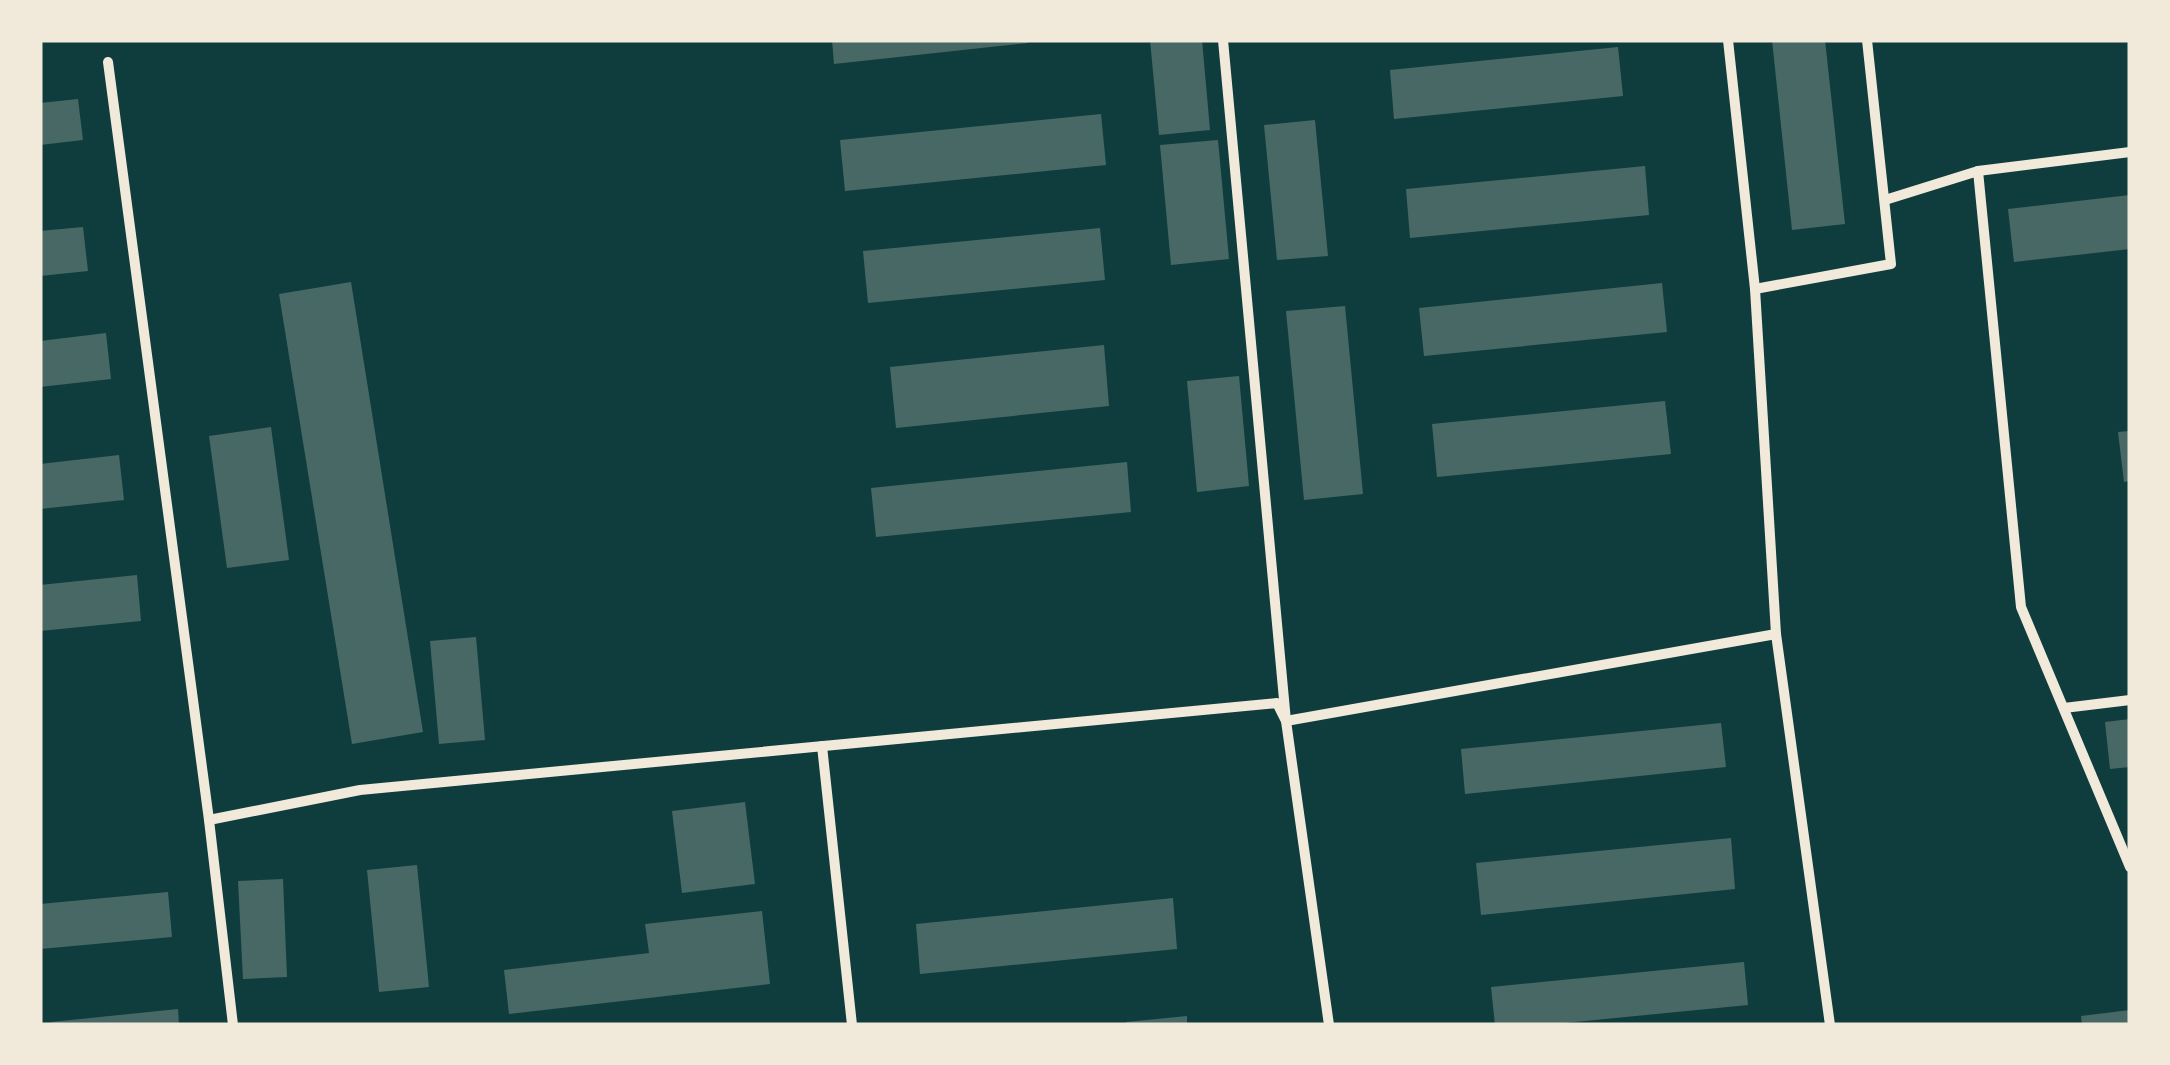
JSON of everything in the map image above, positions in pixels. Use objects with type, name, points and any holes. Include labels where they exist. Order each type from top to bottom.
[{"type":"street","points":[[1223,40],[1286,721],[1329,1025]]},
{"type":"street","points":[[1728,40],[1755,289],[1776,634],[1830,1025]]},
{"type":"street","points":[[1755,289],[1891,264],[1867,40]]},
{"type":"street","points":[[108,62],[233,1025]]},
{"type":"street","points":[[1885,200],[1978,171],[2130,152]]},
{"type":"street","points":[[1978,171],[2021,606],[2130,866]]},
{"type":"street","points":[[1286,721],[1776,634]]},
{"type":"street","points":[[2064,708],[2130,700]]},
{"type":"street","points":[[209,820],[360,790],[1277,703],[1286,721]]},
{"type":"street","points":[[822,746],[852,1025]]},
{"type":"building","points":[[832,40],[1027,40],[1028,43],[834,64]]},
{"type":"building","points":[[1150,40],[1202,40],[1210,130],[1159,135]]},
{"type":"building","points":[[1772,40],[1825,40],[1845,224],[1792,230]]},
{"type":"building","points":[[1618,47],[1623,96],[1394,119],[1390,70]]},
{"type":"building","points":[[78,99],[83,140],[40,145],[40,103]]},
{"type":"building","points":[[1101,114],[1106,165],[845,191],[840,140]]},
{"type":"building","points":[[1315,120],[1328,256],[1277,260],[1264,125]]},
{"type":"building","points":[[1218,140],[1229,259],[1171,265],[1160,145]]},
{"type":"building","points":[[1645,166],[1649,215],[1410,238],[1406,189]]},
{"type":"building","points":[[2130,195],[2130,249],[2014,262],[2008,209]]},
{"type":"building","points":[[83,227],[88,271],[40,276],[40,231]]},
{"type":"building","points":[[1100,228],[1105,280],[868,303],[863,251]]},
{"type":"building","points":[[351,282],[423,732],[352,744],[279,294]]},
{"type":"building","points":[[1662,283],[1667,332],[1424,356],[1419,308]]},
{"type":"building","points":[[1345,306],[1363,494],[1304,500],[1286,311]]},
{"type":"building","points":[[106,333],[111,379],[40,387],[40,341]]},
{"type":"building","points":[[1104,345],[1109,406],[896,428],[890,367]]},
{"type":"building","points":[[1239,376],[1249,486],[1197,492],[1187,381]]},
{"type":"building","points":[[1665,401],[1671,454],[1437,477],[1432,424]]},
{"type":"building","points":[[271,427],[289,560],[227,568],[209,436]]},
{"type":"building","points":[[2130,431],[2130,481],[2124,482],[2118,432]]},
{"type":"building","points":[[119,455],[124,500],[40,509],[40,464]]},
{"type":"building","points":[[1127,462],[1131,512],[876,537],[871,488]]},
{"type":"building","points":[[137,575],[141,621],[40,631],[40,585]]},
{"type":"building","points":[[476,637],[485,740],[439,744],[430,641]]},
{"type":"building","points":[[2130,719],[2130,767],[2110,769],[2105,722]]},
{"type":"building","points":[[1721,723],[1726,767],[1465,794],[1461,749]]},
{"type":"building","points":[[745,802],[755,884],[682,893],[672,811]]},
{"type":"building","points":[[1731,838],[1735,889],[1481,915],[1476,863]]},
{"type":"building","points":[[417,865],[429,987],[379,992],[367,870]]},
{"type":"building","points":[[283,879],[287,977],[243,979],[238,881]]},
{"type":"building","points":[[168,892],[172,937],[40,949],[40,904]]},
{"type":"building","points":[[1173,898],[1177,949],[920,974],[916,924]]},
{"type":"building","points":[[762,911],[770,984],[509,1014],[504,970],[649,953],[645,924]]},
{"type":"building","points":[[1744,962],[1748,1005],[1544,1025],[1495,1025],[1491,987]]},
{"type":"building","points":[[178,1009],[179,1025],[51,1025],[51,1022]]},
{"type":"building","points":[[2130,1010],[2130,1025],[2082,1025],[2081,1016]]},
{"type":"building","points":[[1187,1016],[1187,1025],[1126,1025],[1126,1022]]}]
